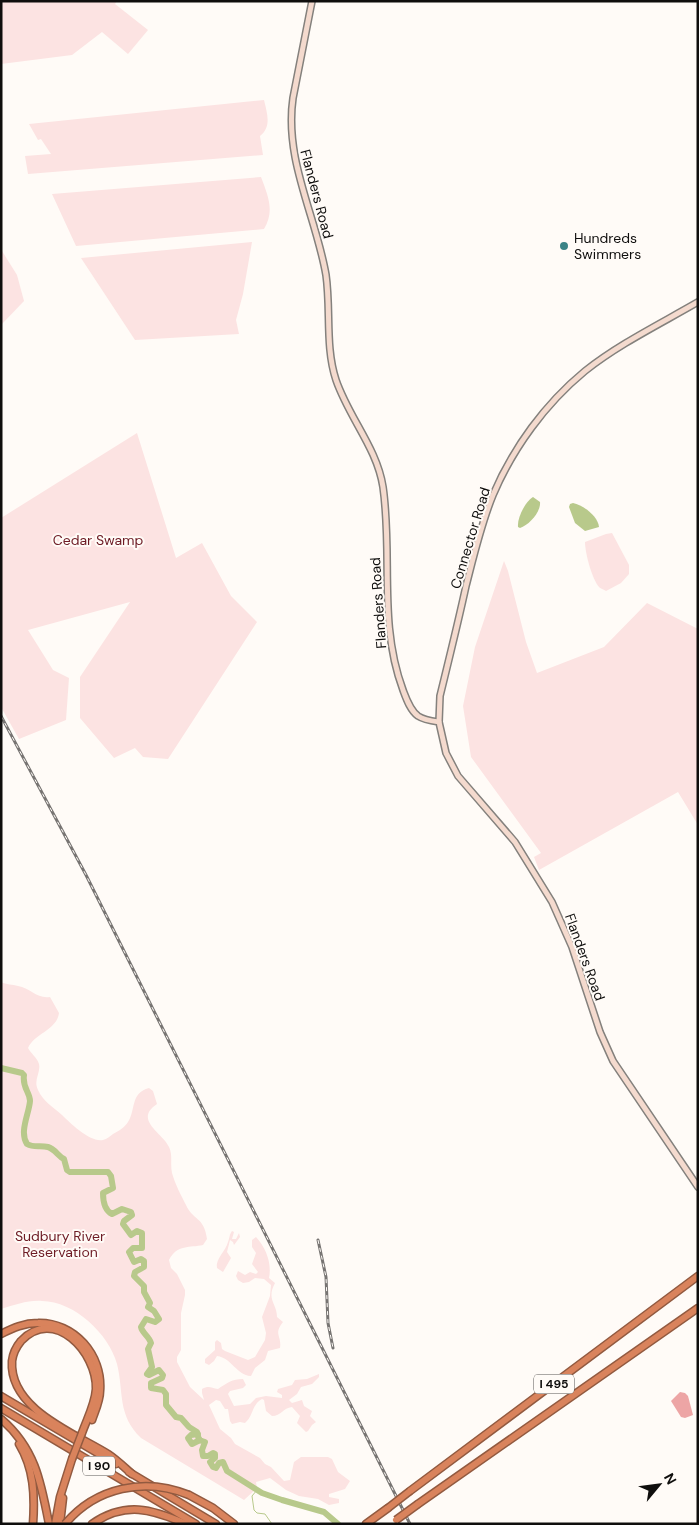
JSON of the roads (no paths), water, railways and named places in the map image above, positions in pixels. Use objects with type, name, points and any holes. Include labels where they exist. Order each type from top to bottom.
[{"type":"highway","name":"I 495","points":[[366,1524],[698,1276]]},
{"type":"highway","name":"I 495","points":[[394,1522],[643,1344],[698,1308]]},
{"type":"highway","points":[[1,1334],[25,1324],[50,1324],[63,1328],[74,1334],[88,1348],[95,1359],[99,1371],[100,1391],[98,1403],[60,1497],[55,1524]]},
{"type":"highway","points":[[84,1434],[96,1393],[95,1375],[89,1358],[78,1343],[62,1333],[46,1329],[32,1333],[19,1344],[13,1357],[13,1375],[23,1397],[38,1412],[111,1456],[132,1474]]},
{"type":"highway","name":"I 90","points":[[1,1396],[216,1524]]},
{"type":"highway","name":"I 90","points":[[1,1408],[196,1524]]},
{"type":"highway","points":[[1,1420],[19,1443],[28,1464],[34,1492],[33,1524]]},
{"type":"highway","points":[[1,1420],[18,1436],[34,1462],[41,1482],[49,1524]]},
{"type":"highway","points":[[60,1524],[63,1497],[74,1460]]},
{"type":"highway","points":[[65,1524],[91,1501],[120,1488],[150,1486],[177,1490],[189,1494],[213,1508],[234,1524]]},
{"type":"highway","points":[[92,1524],[108,1515],[132,1509],[155,1511],[186,1524]]},
{"type":"main road","name":"Flanders Road","points":[[312,1],[292,106],[291,130],[294,153],[326,276],[334,371],[345,400],[374,456],[381,479],[385,513],[388,625],[393,658],[407,699],[414,712],[421,718],[439,722],[446,753],[458,776],[515,842],[552,902],[572,948],[602,1036],[613,1061],[698,1187]]},
{"type":"main road","name":"Connector Road","points":[[439,722],[440,696],[478,541],[492,496],[515,452],[540,416],[556,398],[585,372],[617,349],[698,302]]},
{"type":"waterway","points":[[1,1068],[24,1075],[24,1083],[30,1101],[24,1129],[27,1144],[53,1149],[64,1159],[67,1170],[70,1172],[108,1172],[111,1176],[113,1188],[103,1193],[106,1208],[112,1214],[122,1209],[131,1212],[132,1215],[123,1224],[131,1235],[137,1231],[142,1233],[142,1248],[133,1248],[129,1252],[134,1262],[141,1259],[144,1261],[144,1267],[135,1272],[134,1276],[144,1286],[144,1292],[150,1303],[148,1307],[154,1311],[159,1319],[155,1322],[146,1319],[141,1327],[151,1343],[148,1349],[152,1367],[147,1374],[149,1375],[159,1370],[163,1375],[162,1378],[151,1383],[151,1388],[163,1390],[166,1394],[166,1405],[176,1417],[181,1418],[189,1427],[197,1432],[199,1440],[205,1442],[202,1450],[203,1456],[215,1454],[215,1458],[210,1462],[213,1467],[216,1468],[219,1463],[223,1462],[227,1471],[262,1493],[324,1512],[338,1524]]},
{"type":"waterway","points":[[198,1434],[191,1435],[188,1438],[192,1444],[200,1440]]},
{"type":"waterway","points":[[257,1490],[252,1496],[254,1510],[257,1513],[265,1514],[272,1524]]},
{"type":"railway","points":[[1,716],[86,875],[410,1524]]},
{"type":"railway","points":[[318,1240],[326,1277],[328,1323],[333,1348]]},
{"type":"place","name":"Hundreds Swimmers","points":[[564,246]]},
{"type":"park label","name":"Cedar Swamp","points":[[98,540]]},
{"type":"park label","name":"Sudbury River Reservation","points":[[60,1244]]}]
